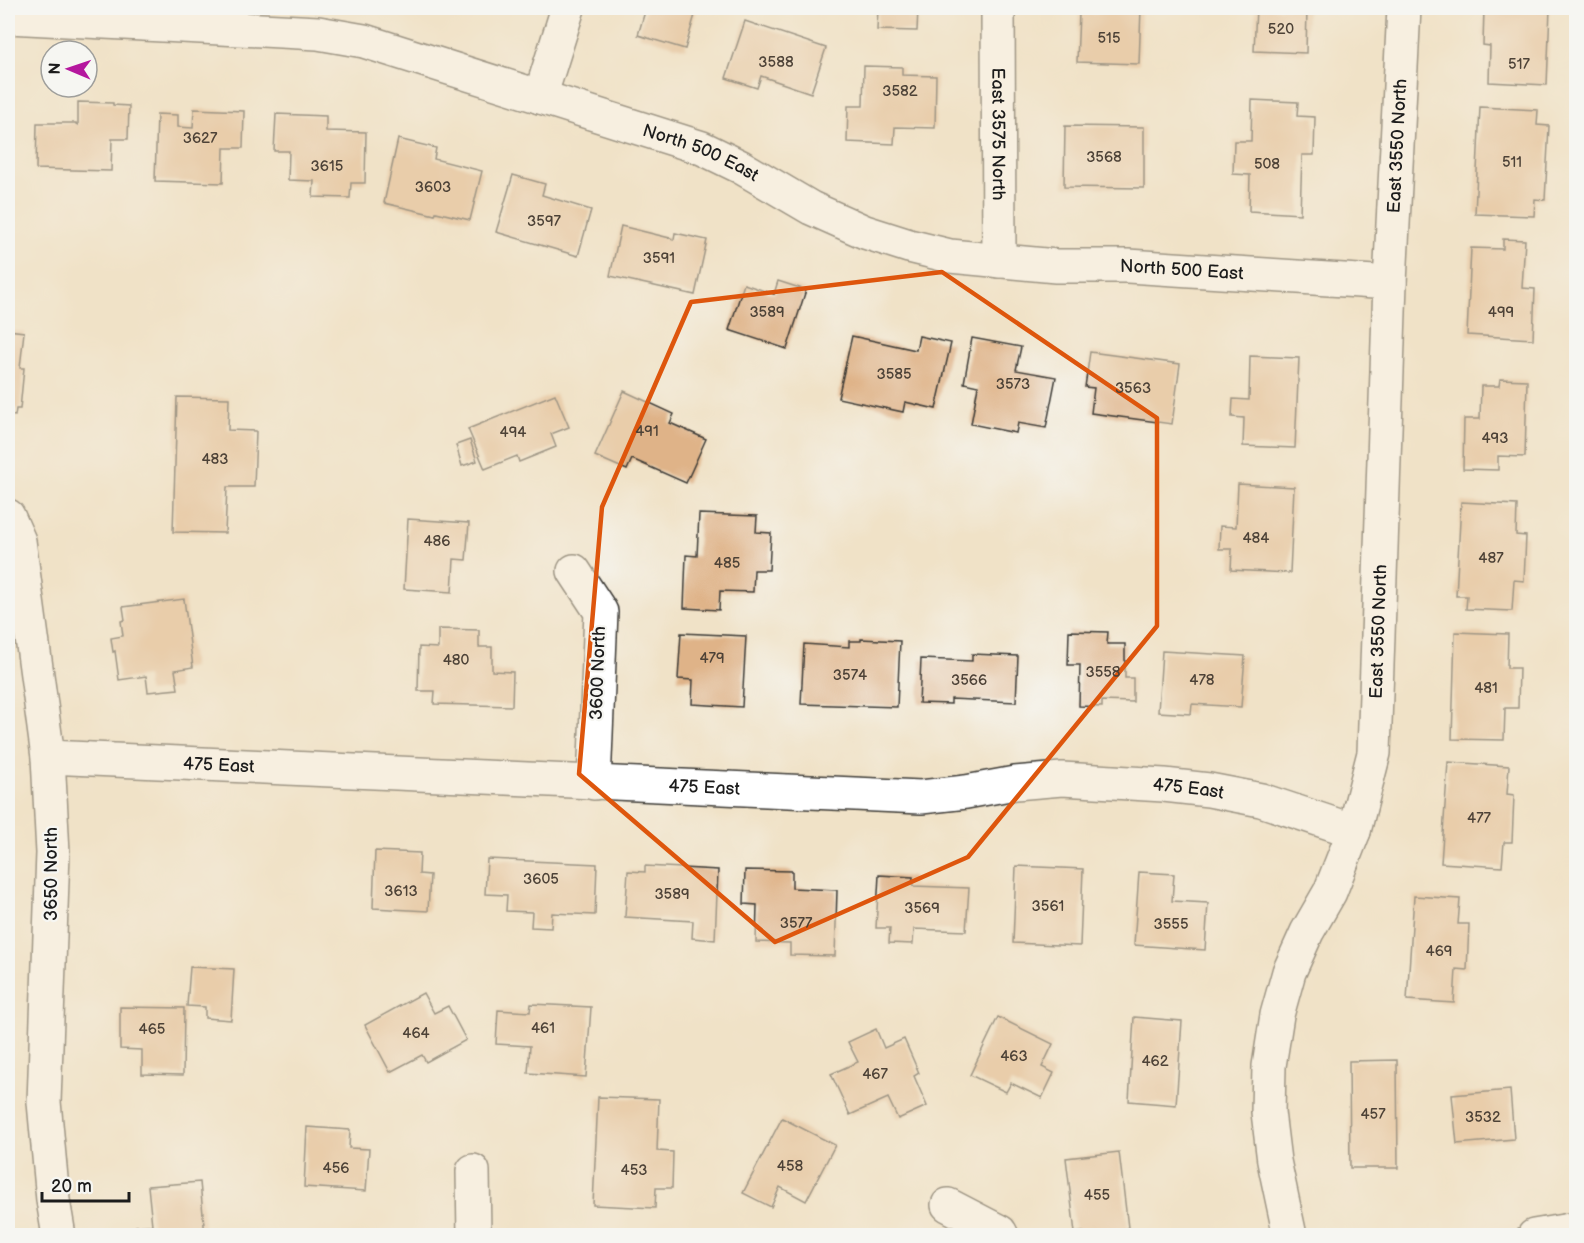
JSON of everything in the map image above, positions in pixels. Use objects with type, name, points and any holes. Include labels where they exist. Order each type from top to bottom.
[{"type":"street","points":[[540,97],[568,8]]},
{"type":"street","name":"East 3575 North","points":[[998,8],[999,261]]},
{"type":"street","name":"East 3550 North","points":[[1290,1236],[1274,1161],[1268,1112],[1269,1066],[1277,1015],[1289,972],[1330,892],[1354,831],[1374,753],[1390,283],[1404,8]]},
{"type":"street","name":"North 500 East","points":[[8,17],[211,18],[364,41],[702,148],[741,166],[811,208],[865,232],[950,256],[1056,266],[1128,266],[1390,283]]},
{"type":"street","name":"3650 North","points":[[8,516],[19,541],[48,757],[53,853],[44,1102],[53,1200],[59,1236]]},
{"type":"street","name":"3600 North","points":[[574,571],[600,612],[594,783]]},
{"type":"street","name":"475 East","points":[[48,757],[921,796],[1062,779],[1152,784],[1209,790],[1261,800],[1354,831]]},
{"type":"street","points":[[473,1171],[474,1236]]},
{"type":"street","points":[[948,1205],[1000,1232],[1002,1236]]},
{"type":"street","points":[[1534,1236],[1576,1229]]},
{"type":"highlighted area","points":[[942,272],[1157,418],[1157,626],[968,857],[775,942],[579,774],[602,507],[691,302]]},
{"type":"building","points":[[646,8],[697,8],[685,49],[638,35]]},
{"type":"building","points":[[878,8],[918,8],[917,31],[877,30]]},
{"type":"building","points":[[1098,8],[1141,8],[1139,64],[1077,62],[1079,13],[1097,14]]},
{"type":"building","points":[[1256,8],[1307,8],[1306,53],[1254,51]]},
{"type":"building","points":[[1484,8],[1550,8],[1547,85],[1489,82],[1490,46],[1483,45]]},
{"type":"building","points":[[745,21],[826,48],[811,93],[761,76],[757,88],[726,78]]},
{"type":"building","points":[[864,66],[902,67],[902,75],[936,76],[935,128],[895,127],[894,144],[847,142],[848,106],[863,106]]},
{"type":"building","points":[[8,97],[11,97],[9,126],[8,126]]},
{"type":"building","points":[[1252,100],[1298,102],[1297,116],[1315,117],[1314,155],[1302,155],[1300,214],[1249,211],[1250,175],[1233,174],[1234,141],[1251,141]]},
{"type":"building","points":[[78,102],[129,106],[128,139],[112,139],[111,171],[36,169],[37,123],[76,123],[78,125]]},
{"type":"building","points":[[1480,107],[1538,110],[1537,125],[1549,126],[1545,200],[1535,199],[1534,216],[1475,214]]},
{"type":"building","points":[[194,109],[244,111],[243,148],[224,148],[223,183],[155,181],[157,114],[178,115],[178,127],[193,128]]},
{"type":"building","points":[[276,114],[326,116],[326,131],[366,132],[365,183],[351,183],[350,198],[313,197],[314,181],[288,180],[289,151],[274,151]]},
{"type":"building","points":[[1065,126],[1144,127],[1144,188],[1064,187]]},
{"type":"building","points":[[398,139],[436,148],[434,159],[482,171],[470,220],[436,212],[435,215],[384,203]]},
{"type":"building","points":[[513,175],[545,184],[542,195],[591,210],[578,256],[496,232]]},
{"type":"building","points":[[621,226],[674,239],[675,233],[707,240],[695,295],[610,276]]},
{"type":"building","points":[[1503,239],[1525,240],[1522,288],[1535,289],[1533,339],[1467,335],[1471,248],[1503,249]]},
{"type":"building","points":[[778,281],[806,290],[787,349],[729,330],[744,284],[774,294]]},
{"type":"building","points":[[8,330],[24,332],[20,368],[24,368],[20,409],[16,409],[15,416],[8,415]]},
{"type":"building","points":[[852,336],[916,350],[919,336],[951,343],[936,409],[905,402],[903,412],[838,398]]},
{"type":"building","points":[[972,338],[1021,347],[1016,370],[1056,377],[1046,428],[1018,423],[1016,433],[971,424],[978,386],[964,383]]},
{"type":"building","points":[[1090,352],[1180,364],[1172,424],[1091,413],[1094,388],[1085,387]]},
{"type":"building","points":[[1250,356],[1299,358],[1295,448],[1243,446],[1244,418],[1232,417],[1233,399],[1249,400]]},
{"type":"building","points":[[1500,379],[1527,380],[1525,457],[1498,456],[1498,470],[1463,469],[1464,419],[1480,419],[1481,386],[1499,386]]},
{"type":"building","points":[[624,391],[674,414],[670,423],[706,439],[686,483],[632,459],[627,470],[595,456]]},
{"type":"building","points":[[555,394],[569,427],[551,434],[556,447],[519,462],[517,456],[485,469],[468,429]]},
{"type":"building","points":[[177,397],[229,398],[228,430],[256,431],[254,487],[227,487],[225,533],[173,532]]},
{"type":"building","points":[[470,440],[477,461],[462,466],[456,445]]},
{"type":"building","points":[[1238,484],[1294,487],[1290,573],[1231,570],[1232,549],[1219,549],[1220,526],[1236,527]]},
{"type":"building","points":[[1461,502],[1517,505],[1516,535],[1526,536],[1524,581],[1514,580],[1512,611],[1466,609],[1467,596],[1456,596]]},
{"type":"building","points":[[699,514],[757,516],[756,532],[771,533],[769,570],[754,570],[753,592],[720,591],[719,610],[684,608],[686,555],[697,556]]},
{"type":"building","points":[[408,519],[469,523],[466,560],[454,559],[452,592],[404,589]]},
{"type":"building","points":[[184,599],[193,667],[175,670],[178,689],[148,692],[146,676],[119,680],[111,638],[123,636],[121,621],[125,620],[123,607]]},
{"type":"building","points":[[438,629],[479,630],[479,647],[492,647],[492,671],[513,672],[512,706],[434,704],[435,691],[418,691],[419,647],[438,648]]},
{"type":"building","points":[[1069,631],[1108,632],[1107,644],[1125,644],[1125,678],[1133,678],[1133,702],[1102,701],[1102,707],[1079,706],[1080,665],[1068,665]]},
{"type":"building","points":[[1455,632],[1508,634],[1507,668],[1519,668],[1518,708],[1505,708],[1504,740],[1452,739]]},
{"type":"building","points":[[681,633],[746,636],[742,707],[692,704],[693,680],[678,679]]},
{"type":"building","points":[[861,639],[900,641],[897,707],[801,704],[804,644],[849,647],[849,641],[861,641]]},
{"type":"building","points":[[1162,651],[1245,656],[1241,707],[1192,704],[1191,714],[1158,712]]},
{"type":"building","points":[[972,654],[1018,656],[1016,702],[951,699],[951,704],[919,703],[921,659],[972,661]]},
{"type":"building","points":[[1448,762],[1509,766],[1507,794],[1514,795],[1512,842],[1504,842],[1502,867],[1441,863]]},
{"type":"building","points":[[375,851],[420,853],[419,874],[430,875],[428,911],[373,908]]},
{"type":"building","points":[[487,859],[597,864],[595,915],[552,913],[551,928],[531,927],[532,912],[506,911],[507,895],[485,894]]},
{"type":"building","points":[[645,866],[718,870],[715,940],[692,938],[693,921],[625,917],[628,871],[645,872]]},
{"type":"building","points":[[1016,866],[1083,869],[1080,946],[1013,943]]},
{"type":"building","points":[[745,870],[792,871],[792,888],[837,890],[835,956],[790,955],[790,943],[756,942],[757,905],[744,904]]},
{"type":"building","points":[[1139,872],[1174,874],[1172,901],[1208,903],[1205,950],[1134,945]]},
{"type":"building","points":[[879,875],[913,877],[913,886],[969,888],[966,931],[914,929],[913,944],[889,943],[890,928],[876,928]]},
{"type":"building","points":[[1414,896],[1460,899],[1458,924],[1469,924],[1467,970],[1456,969],[1454,1003],[1407,1000]]},
{"type":"building","points":[[190,967],[234,969],[231,1020],[205,1018],[205,1007],[187,1006]]},
{"type":"building","points":[[423,993],[434,1013],[448,1006],[466,1040],[426,1062],[422,1055],[390,1072],[365,1025]]},
{"type":"building","points":[[531,1004],[591,1007],[586,1077],[528,1073],[530,1046],[496,1044],[498,1010],[530,1012]]},
{"type":"building","points":[[120,1007],[184,1008],[183,1075],[142,1074],[142,1050],[120,1049]]},
{"type":"building","points":[[998,1017],[1053,1044],[1042,1067],[1054,1073],[1042,1098],[1011,1083],[1006,1092],[970,1075]]},
{"type":"building","points":[[1134,1017],[1182,1021],[1176,1105],[1129,1101]]},
{"type":"building","points":[[876,1029],[884,1048],[904,1039],[919,1073],[914,1076],[927,1106],[898,1119],[888,1098],[850,1115],[831,1074],[858,1062],[848,1042]]},
{"type":"building","points":[[1397,1060],[1398,1168],[1350,1168],[1349,1061]]},
{"type":"building","points":[[1510,1090],[1514,1139],[1457,1144],[1452,1095]]},
{"type":"building","points":[[598,1097],[659,1099],[657,1151],[673,1152],[672,1188],[656,1188],[655,1208],[593,1205]]},
{"type":"building","points":[[782,1118],[835,1145],[806,1201],[780,1187],[771,1207],[743,1193]]},
{"type":"building","points":[[307,1127],[350,1130],[349,1148],[369,1149],[366,1191],[304,1187]]},
{"type":"building","points":[[1119,1152],[1129,1236],[1084,1236],[1083,1232],[1075,1233],[1066,1158]]},
{"type":"building","points":[[200,1182],[205,1236],[137,1236],[136,1226],[152,1225],[148,1186]]}]
